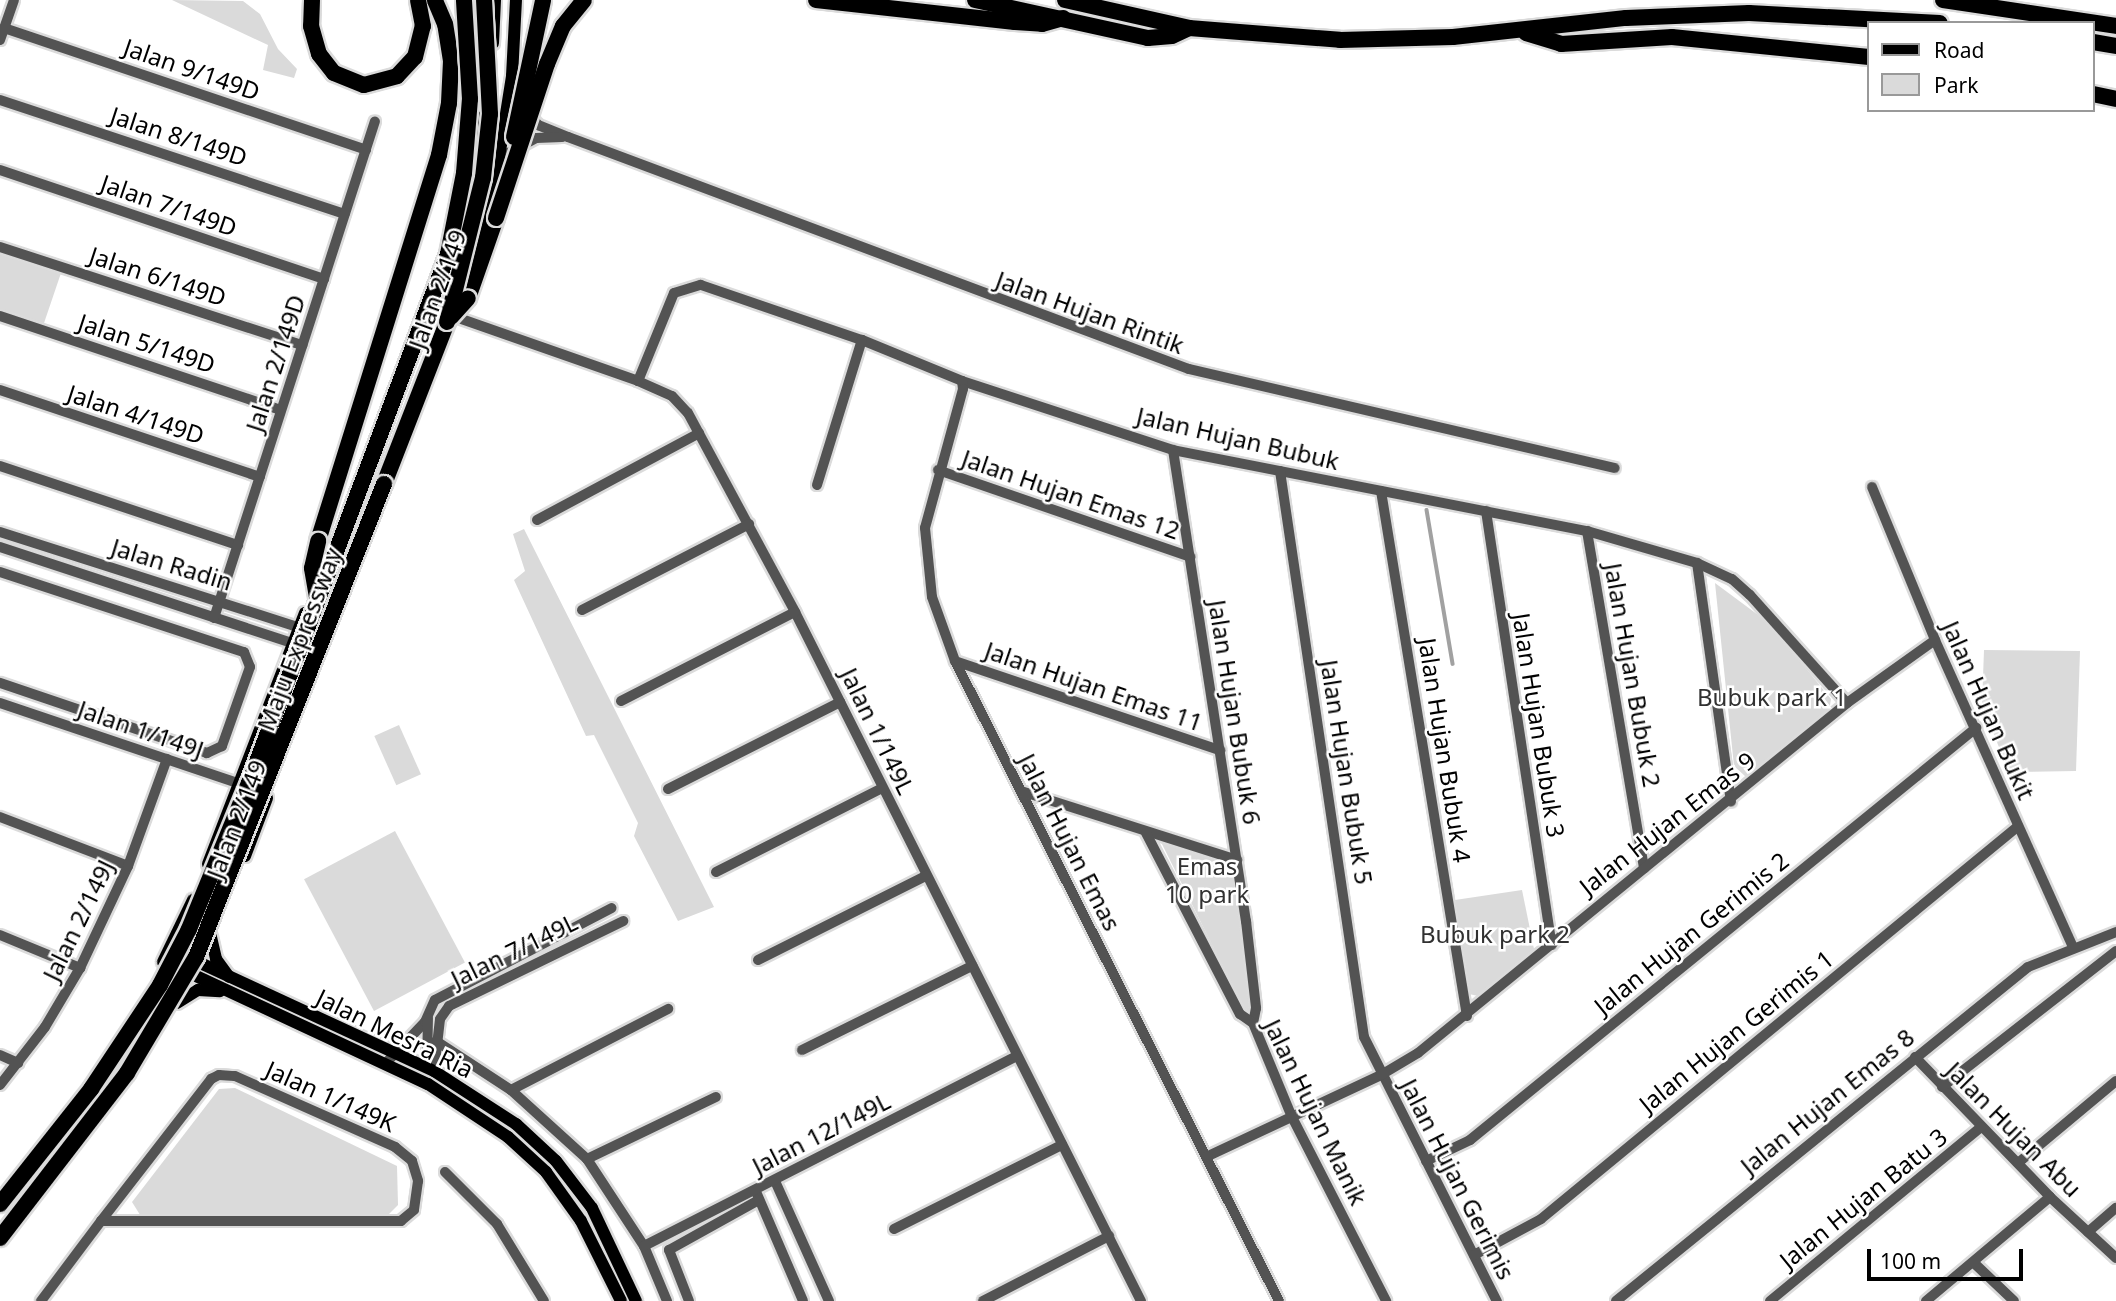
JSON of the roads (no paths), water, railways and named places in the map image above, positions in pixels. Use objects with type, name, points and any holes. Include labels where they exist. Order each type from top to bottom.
[{"type":"highway","points":[[312,0],[311,26],[319,54],[334,73],[364,85],[397,76],[415,57],[423,26],[418,0]]},
{"type":"highway","points":[[317,597],[313,568],[318,541],[448,113],[449,43],[435,0]]},
{"type":"highway","name":"Maju Expressway","points":[[0,1204],[91,1089],[160,985],[213,872],[448,254],[464,173],[470,99],[464,0]]},
{"type":"highway","name":"Maju Expressway","points":[[0,1237],[127,1073],[196,957],[449,318],[483,178],[490,114],[484,0]]},
{"type":"highway","points":[[496,218],[543,0]]},
{"type":"highway","points":[[449,318],[468,298],[552,51],[563,26],[584,0]]},
{"type":"highway","points":[[816,0],[1042,24],[1063,18]]},
{"type":"highway","points":[[975,0],[1148,38],[1172,36],[1189,28]]},
{"type":"highway","points":[[1065,0],[1189,28],[1340,40],[1520,31],[1626,18],[1749,13],[1902,21]]},
{"type":"highway","points":[[1943,0],[2083,21]]},
{"type":"highway","points":[[2095,23],[2116,26]]},
{"type":"highway","points":[[1520,31],[1561,44],[1672,37],[1868,57]]},
{"type":"highway","points":[[2095,42],[2116,46]]},
{"type":"highway","points":[[2095,94],[2116,99]]},
{"type":"main road","name":"Jalan 2/149","points":[[0,1194],[127,1028],[170,949],[239,784],[299,627],[426,318],[459,224],[489,82],[495,0]]},
{"type":"main road","name":"Jalan 2/149","points":[[0,1245],[127,1083],[177,1003],[211,937],[330,639],[493,195],[512,76],[516,0]]},
{"type":"main road","points":[[177,1003],[198,990],[230,987],[216,960],[211,937]]},
{"type":"main road","name":"Jalan Mesra Ria","points":[[170,949],[195,969],[462,1104],[546,1172],[601,1255],[621,1301]]},
{"type":"main road","name":"Jalan Mesra Ria","points":[[163,961],[195,969]]},
{"type":"main road","name":"Jalan Mesra Ria","points":[[230,987],[430,1069],[516,1124],[556,1161],[592,1208],[636,1301]]},
{"type":"street","points":[[0,40],[13,0]]},
{"type":"street","name":"Jalan 9/149D","points":[[4,28],[366,150]]},
{"type":"street","name":"Jalan Hujan Rintik","points":[[512,76],[518,98],[538,125],[1189,369],[1615,468]]},
{"type":"street","name":"Jalan 8/149D","points":[[0,100],[345,214]]},
{"type":"street","name":"Jalan 2/149D","points":[[214,618],[375,121]]},
{"type":"street","name":"Jalan Hujan Rintik","points":[[499,158],[536,138],[568,137]]},
{"type":"street","name":"Jalan 7/149D","points":[[0,170],[324,279]]},
{"type":"street","name":"Jalan 6/149D","points":[[0,247],[302,345]]},
{"type":"street","name":"Jalan Hujan Bubuk","points":[[638,381],[674,293],[686,286],[701,285],[862,340],[962,381],[1173,450],[1587,531],[1697,563],[1732,579],[1750,595],[1847,703]]},
{"type":"street","name":"Jalan 5/149D","points":[[0,316],[281,410]]},
{"type":"street","name":"Jalan 1/149L","points":[[449,318],[638,381],[672,396],[699,433],[796,612],[1141,1301]]},
{"type":"street","points":[[817,485],[862,340]]},
{"type":"street","name":"Jalan Hujan Emas","points":[[962,381],[963,390],[938,470],[925,528],[932,597],[955,661],[1279,1301]]},
{"type":"street","name":"Jalan 4/149D","points":[[0,390],[260,477]]},
{"type":"street","points":[[537,520],[699,433]]},
{"type":"street","name":"Jalan Hujan Bubuk 6","points":[[1173,450],[1237,860],[1256,1008],[1253,1023]]},
{"type":"street","points":[[0,466],[238,545]]},
{"type":"street","name":"Jalan Hujan Emas 12","points":[[938,470],[1190,557]]},
{"type":"street","name":"Jalan Hujan Bubuk 5","points":[[1280,471],[1364,1037],[1381,1076]]},
{"type":"street","name":"Jalan Hujan Bukit","points":[[1872,487],[1935,640],[2073,947]]},
{"type":"street","name":"Jalan Hujan Bubuk 4","points":[[1381,491],[1467,1016]]},
{"type":"street","name":"Jalan Hujan Bubuk 3","points":[[1486,511],[1552,945]]},
{"type":"street","points":[[582,610],[749,524]]},
{"type":"street","name":"Jalan Hujan Bubuk 2","points":[[1587,531],[1643,868]]},
{"type":"street","name":"Jalan Radin","points":[[0,532],[220,600],[330,639]]},
{"type":"street","name":"Jalan Radin","points":[[0,547],[323,655]]},
{"type":"street","points":[[1697,563],[1731,802]]},
{"type":"street","points":[[0,572],[244,652],[250,667],[222,746],[206,753],[0,683]]},
{"type":"street","points":[[621,701],[796,612]]},
{"type":"street","name":"Jalan Hujan Emas 9","points":[[1206,1157],[1381,1076],[1467,1016],[1643,868],[1731,802],[1847,703],[1935,640]]},
{"type":"street","name":"Jalan Hujan Emas 11","points":[[955,661],[1220,750]]},
{"type":"street","points":[[668,789],[841,702]]},
{"type":"street","name":"Jalan 1/149J","points":[[0,703],[269,794]]},
{"type":"street","name":"Jalan Hujan Gerimis 2","points":[[1426,1161],[1470,1140],[1976,728]]},
{"type":"street","name":"Jalan 2/149J","points":[[0,1085],[18,1063],[80,968],[128,866],[167,759]]},
{"type":"street","points":[[716,872],[882,788]]},
{"type":"street","points":[[1021,791],[1146,834],[1237,860]]},
{"type":"street","points":[[0,817],[128,866]]},
{"type":"street","name":"Jalan Hujan Gerimis 1","points":[[1474,1255],[1541,1219],[2017,827]]},
{"type":"street","name":"Jalan Hujan Manik","points":[[1146,834],[1240,1014],[1253,1023],[1292,1117],[1385,1301]]},
{"type":"street","points":[[758,960],[926,876]]},
{"type":"street","points":[[385,1064],[443,994],[612,908]]},
{"type":"street","name":"Jalan 7/149L","points":[[430,1069],[440,1019],[449,1006],[623,921]]},
{"type":"street","name":"Jalan Hujan Emas 8","points":[[1616,1301],[2028,967],[2116,932]]},
{"type":"street","points":[[0,935],[80,968]]},
{"type":"street","points":[[1942,1087],[2116,951]]},
{"type":"street","points":[[802,1050],[972,966]]},
{"type":"street","points":[[511,1090],[668,1009]]},
{"type":"street","points":[[428,1015],[430,1069]]},
{"type":"street","points":[[436,1041],[511,1090],[587,1159],[644,1246],[667,1301]]},
{"type":"street","points":[[0,1055],[18,1063]]},
{"type":"street","name":"Jalan 12/149L","points":[[644,1246],[757,1196],[775,1181],[1017,1056]]},
{"type":"street","name":"Jalan Hujan Abu","points":[[1915,1057],[2050,1197],[2116,1258]]},
{"type":"street","name":"Jalan 1/149K","points":[[41,1301],[101,1222],[211,1079],[219,1075],[235,1076],[395,1147],[412,1161],[418,1181],[414,1210],[401,1221],[101,1222]]},
{"type":"street","name":"Jalan Hujan Gerimis","points":[[1381,1076],[1497,1301]]},
{"type":"street","points":[[2018,1163],[2116,1081]]},
{"type":"street","points":[[587,1159],[716,1097]]},
{"type":"street","name":"Jalan Hujan Batu 3","points":[[1770,1301],[1982,1127]]},
{"type":"street","points":[[894,1228],[1062,1145]]},
{"type":"street","points":[[445,1172],[497,1224],[544,1301]]},
{"type":"street","points":[[775,1181],[829,1301]]},
{"type":"street","points":[[689,1301],[669,1250],[757,1196],[803,1301]]},
{"type":"street","points":[[1926,1301],[2050,1197]]},
{"type":"street","points":[[2088,1232],[2116,1208]]},
{"type":"street","points":[[983,1301],[1109,1236]]},
{"type":"street","points":[[1974,1263],[2014,1301]]},
{"type":"waterway","points":[[1427,510],[1453,664]]},
{"type":"park label","name":"Bubuk park 1","points":[[1772,697]]},
{"type":"park label","name":"Emas 10 park","points":[[1207,880]]},
{"type":"park label","name":"Bubuk park 2","points":[[1495,934]]}]
